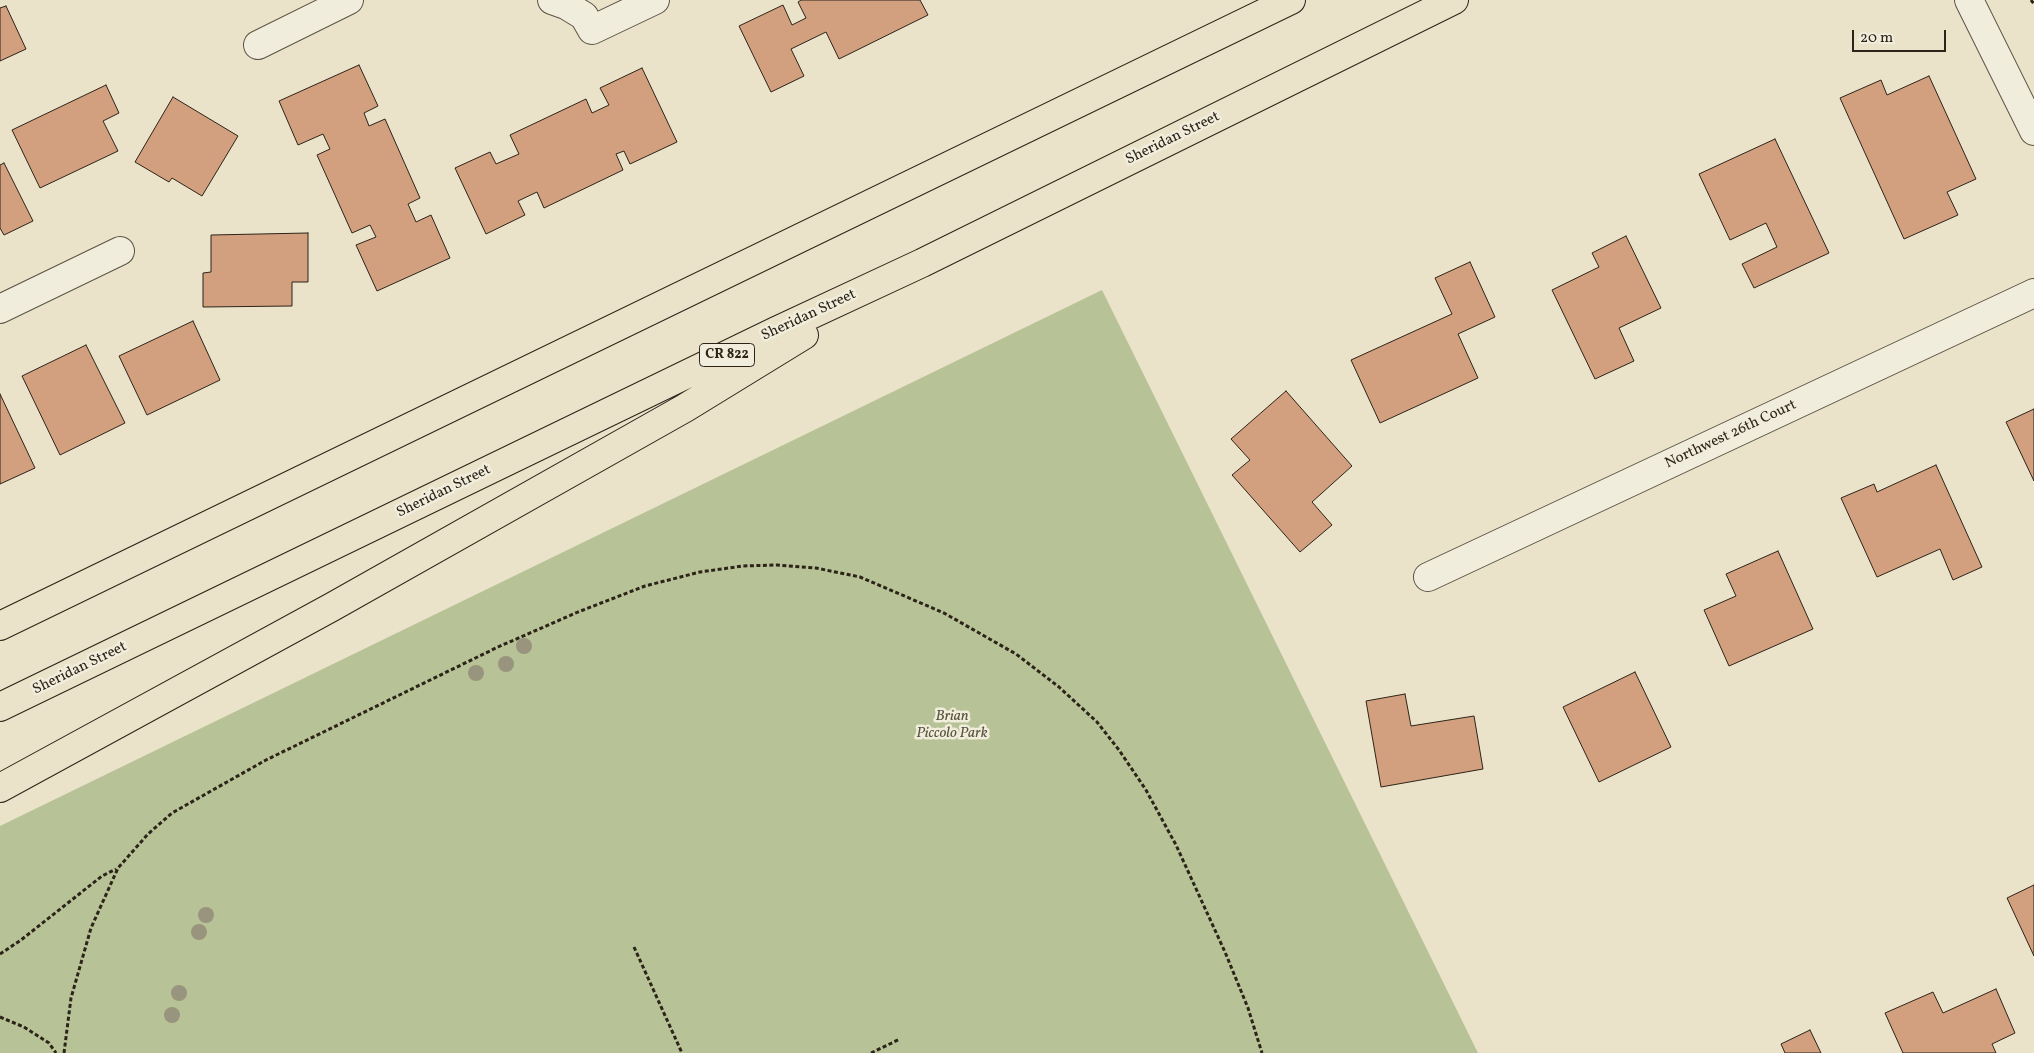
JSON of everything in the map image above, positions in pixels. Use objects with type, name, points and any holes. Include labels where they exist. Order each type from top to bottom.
[{"type":"main road","points":[[0,626],[1291,0]]},
{"type":"main road","name":"Sheridan Street","points":[[0,707],[767,335],[922,263],[1454,0]]},
{"type":"main road","points":[[0,788],[332,607],[684,408],[922,263]]},
{"type":"street","points":[[258,45],[349,0]]},
{"type":"street","points":[[552,0],[566,5],[584,16],[592,30],[656,0]]},
{"type":"street","points":[[1969,0],[2034,131]]},
{"type":"street","points":[[0,309],[120,252]]},
{"type":"street","name":"Northwest 26th Court","points":[[1428,578],[2034,293]]},
{"type":"path","points":[[2031,0],[2034,4]]},
{"type":"path","points":[[64,1053],[70,998],[90,928],[118,868],[148,834],[172,813],[204,793],[266,760],[489,651],[578,612],[645,586],[700,572],[743,566],[777,565],[816,568],[860,577],[944,613],[1016,654],[1059,687],[1097,722],[1120,750],[1146,790],[1176,845],[1225,952],[1248,1008],[1262,1053]]},
{"type":"path","points":[[0,954],[21,940],[102,876],[118,868]]},
{"type":"path","points":[[634,947],[682,1053]]},
{"type":"path","points":[[0,1017],[24,1027],[49,1043],[56,1053]]},
{"type":"path","points":[[871,1053],[900,1039]]},
{"type":"green space","name":"Brian Piccolo Park","points":[[1102,290],[1478,1053],[0,1053],[0,826]]},
{"type":"building","points":[[801,0],[920,0],[928,15],[839,59],[826,32],[791,49],[804,76],[771,92],[739,26],[783,5],[792,25],[806,18],[798,2]]},
{"type":"building","points":[[6,6],[26,49],[0,61],[0,8]]},
{"type":"building","points":[[359,65],[378,106],[364,113],[369,126],[385,119],[420,198],[408,204],[416,222],[431,215],[450,258],[377,291],[356,245],[376,237],[370,225],[352,233],[317,155],[330,149],[323,134],[298,145],[279,101]]},
{"type":"building","points":[[642,68],[677,142],[630,164],[624,151],[616,154],[623,170],[544,208],[537,192],[518,201],[525,215],[486,234],[455,168],[490,152],[496,164],[519,154],[510,135],[586,99],[592,113],[609,105],[600,88]]},
{"type":"building","points":[[1929,76],[1976,179],[1947,192],[1958,215],[1904,239],[1840,98],[1881,80],[1887,95]]},
{"type":"building","points":[[106,85],[119,113],[103,121],[118,151],[40,188],[12,130]]},
{"type":"building","points":[[173,97],[238,136],[202,196],[172,178],[169,182],[135,162]]},
{"type":"building","points":[[1775,139],[1829,253],[1754,288],[1742,264],[1777,247],[1766,223],[1730,240],[1699,174]]},
{"type":"building","points":[[4,163],[33,221],[4,235],[0,228],[0,165]]},
{"type":"building","points":[[308,233],[308,282],[292,282],[292,306],[203,307],[203,273],[211,272],[211,235]]},
{"type":"building","points":[[1626,236],[1661,308],[1619,328],[1634,361],[1595,379],[1552,290],[1599,267],[1592,253]]},
{"type":"building","points":[[1470,262],[1495,317],[1458,334],[1478,378],[1380,423],[1351,360],[1452,314],[1435,278]]},
{"type":"building","points":[[193,321],[220,380],[147,415],[119,356]]},
{"type":"building","points":[[86,345],[125,423],[60,455],[22,376]]},
{"type":"building","points":[[1286,391],[1352,466],[1312,502],[1332,525],[1300,552],[1232,475],[1250,460],[1231,439]]},
{"type":"building","points":[[0,394],[35,468],[0,484]]},
{"type":"building","points":[[2034,409],[2034,481],[2006,422]]},
{"type":"building","points":[[1936,465],[1982,567],[1953,580],[1940,549],[1877,577],[1841,498],[1874,484],[1877,492]]},
{"type":"building","points":[[1778,551],[1813,629],[1729,666],[1704,610],[1736,596],[1726,574]]},
{"type":"building","points":[[1635,672],[1671,747],[1599,782],[1563,707]]},
{"type":"building","points":[[1405,694],[1411,726],[1474,716],[1483,769],[1381,787],[1366,701]]},
{"type":"building","points":[[2034,885],[2034,956],[2007,898]]},
{"type":"building","points":[[1996,989],[2015,1033],[1992,1044],[1996,1053],[1903,1053],[1885,1013],[1933,992],[1943,1013]]},
{"type":"building","points":[[1810,1030],[1821,1053],[1785,1053],[1781,1044]]}]
